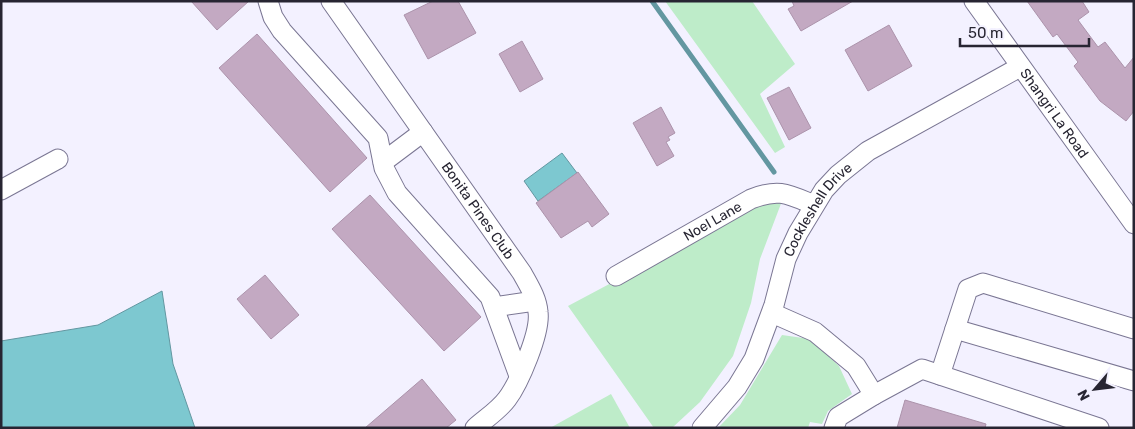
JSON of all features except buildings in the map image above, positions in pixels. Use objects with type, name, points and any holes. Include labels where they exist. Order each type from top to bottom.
[{"type":"street","name":"Bonita Pines Club","points":[[331,1],[522,273],[536,301],[539,314],[534,337],[520,376],[506,400],[474,428]]},
{"type":"street","name":"Shangri La Road","points":[[974,1],[1134,224]]},
{"type":"street","points":[[269,2],[282,31],[378,138],[384,168],[397,193],[490,297],[520,376]]},
{"type":"street","name":"Cockleshell Drive","points":[[702,428],[737,387],[754,359],[772,313],[786,259],[814,205],[824,190],[852,162],[1020,67]]},
{"type":"street","points":[[383,162],[423,132]]},
{"type":"street","points":[[1,190],[58,159]]},
{"type":"street","name":"Noel Lane","points":[[616,276],[751,199],[767,192],[784,192],[814,205]]},
{"type":"street","points":[[940,375],[968,289],[983,283],[1134,329]]},
{"type":"street","points":[[494,307],[536,301]]},
{"type":"street","points":[[772,313],[815,332],[856,366],[874,395]]},
{"type":"street","points":[[955,329],[1134,381]]},
{"type":"street","points":[[834,428],[838,417],[922,369],[1099,428]]},
{"type":"green space","points":[[665,1],[752,1],[795,64],[760,94],[785,147],[775,153]]},
{"type":"green space","points":[[769,199],[782,201],[760,259],[751,303],[733,356],[700,402],[672,428],[654,428],[568,306]]},
{"type":"green space","points":[[782,335],[810,339],[839,366],[852,394],[828,411],[822,424],[810,422],[808,428],[718,428],[740,405]]},
{"type":"green space","points":[[611,394],[630,428],[550,428]]},
{"type":"water","points":[[562,153],[577,173],[538,201],[524,181]]},
{"type":"water","points":[[162,291],[173,364],[195,428],[1,428],[1,341],[98,325]]},
{"type":"waterway","points":[[652,1],[774,172]]}]
